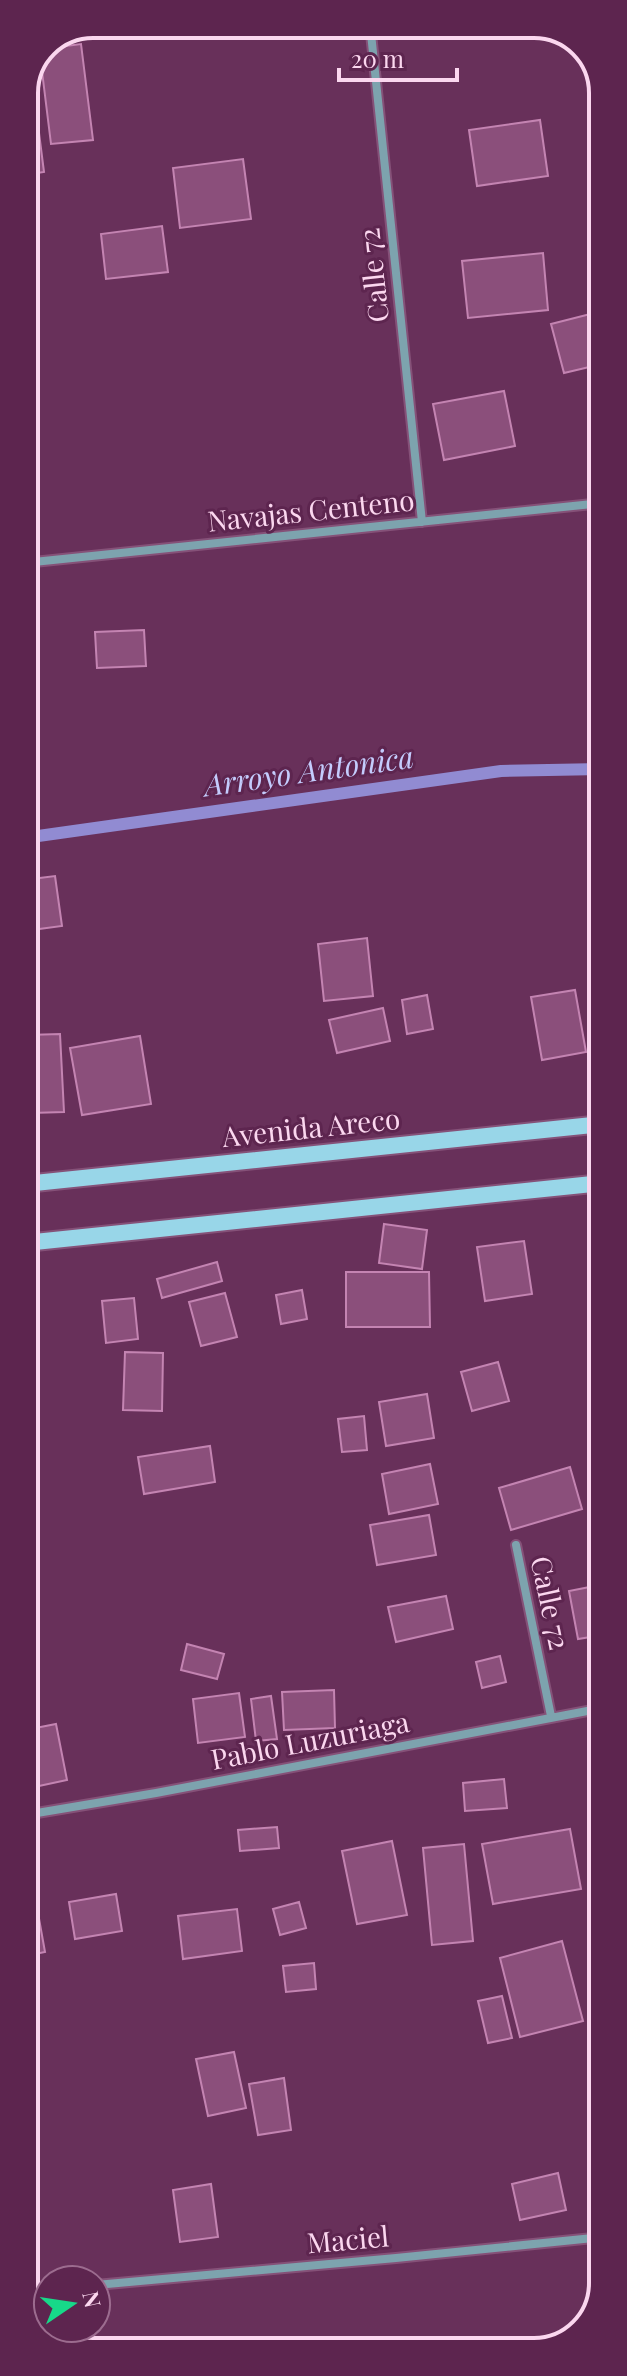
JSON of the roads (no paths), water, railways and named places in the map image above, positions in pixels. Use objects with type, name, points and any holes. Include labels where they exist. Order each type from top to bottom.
[{"type":"main road","name":"Avenida Areco","points":[[38,1183],[589,1125]]},
{"type":"main road","points":[[38,1242],[589,1184]]},
{"type":"street","name":"Calle 72","points":[[371,38],[422,522]]},
{"type":"street","name":"Navajas Centeno","points":[[38,562],[589,504]]},
{"type":"street","name":"Calle 72","points":[[516,1545],[551,1716]]},
{"type":"street","name":"Pablo Luzuriaga","points":[[38,1813],[589,1710]]},
{"type":"street","name":"Maciel","points":[[112,2284],[589,2238]]},
{"type":"waterway","name":"Arroyo Antonica","points":[[38,836],[501,771],[589,769]]}]
